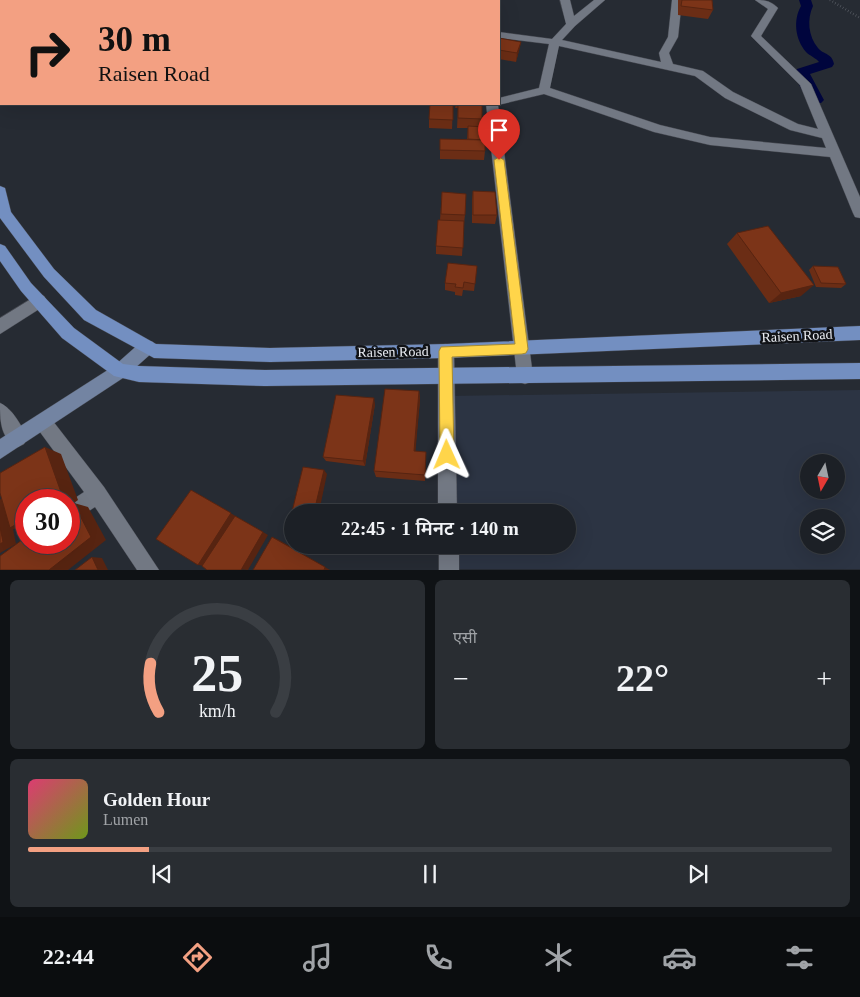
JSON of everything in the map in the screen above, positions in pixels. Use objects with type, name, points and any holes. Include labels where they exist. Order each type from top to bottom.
[{"type":"main road","name":"Raisen Road","points":[[0,191],[4,213],[49,273],[90,315],[154,351],[270,355],[446,351],[860,333]]},
{"type":"main road","points":[[0,250],[26,287],[68,333],[120,372]]},
{"type":"main road","name":"Raisen Road","points":[[120,372],[265,378],[860,371]]},
{"type":"street","points":[[564,0],[571,24]]},
{"type":"street","points":[[544,90],[555,42],[571,24],[600,0]]},
{"type":"street","points":[[668,66],[664,53],[673,37],[677,0]]},
{"type":"street","points":[[760,0],[773,8],[756,36],[805,84],[860,213]]},
{"type":"street","points":[[500,35],[555,42],[700,73],[729,95],[794,127],[826,135]]},
{"type":"street","points":[[500,102],[544,90],[658,129],[710,141],[835,154]]},
{"type":"street","points":[[492,105],[525,376]]},
{"type":"street","points":[[0,327],[39,301]]},
{"type":"street","points":[[0,450],[120,372],[148,347]]},
{"type":"street","points":[[446,351],[448,504]]},
{"type":"street","points":[[0,412],[18,438]]},
{"type":"street","points":[[43,422],[97,494],[148,569]]},
{"type":"street","points":[[80,506],[97,494]]},
{"type":"street","points":[[449,554],[449,570]]},
{"type":"path","points":[[830,0],[860,18]]},
{"type":"shaded area","points":[[860,390],[860,569],[457,569],[456,554],[576,554],[576,504],[455,504],[450,396]]},
{"type":"building","points":[[682,0],[712,0],[713,10],[681,6]]},
{"type":"building","points":[[500,38],[521,42],[517,53],[500,50]]},
{"type":"building","points":[[430,105],[453,105],[453,120],[429,119]]},
{"type":"building","points":[[458,105],[482,105],[482,119],[458,118]]},
{"type":"building","points":[[468,126],[484,127],[485,140],[468,139]]},
{"type":"building","points":[[440,139],[485,140],[485,151],[440,150]]},
{"type":"building","points":[[473,191],[495,192],[497,215],[473,215]]},
{"type":"building","points":[[442,192],[466,194],[465,215],[441,214]]},
{"type":"building","points":[[438,220],[464,221],[463,248],[436,246]]},
{"type":"building","points":[[768,226],[814,285],[781,293],[737,233]]},
{"type":"building","points":[[448,263],[477,266],[475,284],[464,282],[463,288],[455,287],[456,284],[445,283]]},
{"type":"building","points":[[813,266],[838,267],[846,284],[821,283]]},
{"type":"building","points":[[385,389],[419,391],[414,451],[426,452],[425,475],[374,471]]},
{"type":"building","points":[[336,395],[374,398],[363,461],[323,457]]},
{"type":"building","points":[[45,447],[60,489],[15,489],[15,525],[10,528],[0,493],[0,473]]},
{"type":"building","points":[[303,467],[324,470],[316,504],[294,504]]},
{"type":"building","points":[[191,490],[231,513],[198,565],[156,539]]},
{"type":"building","points":[[80,516],[91,537],[80,546]]},
{"type":"building","points":[[235,516],[263,532],[241,570],[207,570],[202,566]]},
{"type":"building","points":[[0,527],[3,542],[0,544]]},
{"type":"building","points":[[272,537],[284,544],[284,554],[302,554],[325,567],[324,570],[253,570]]},
{"type":"building","points":[[15,545],[15,554],[69,554],[49,570],[0,570],[0,556]]},
{"type":"building","points":[[92,557],[98,570],[75,570]]},
{"type":"waterway","points":[[805,0],[807,6],[802,16],[803,31],[812,50],[826,59],[827,64],[802,72],[804,80],[816,100]]},
{"type":"route","points":[[447,455],[446,351],[522,349],[499,160]]}]
